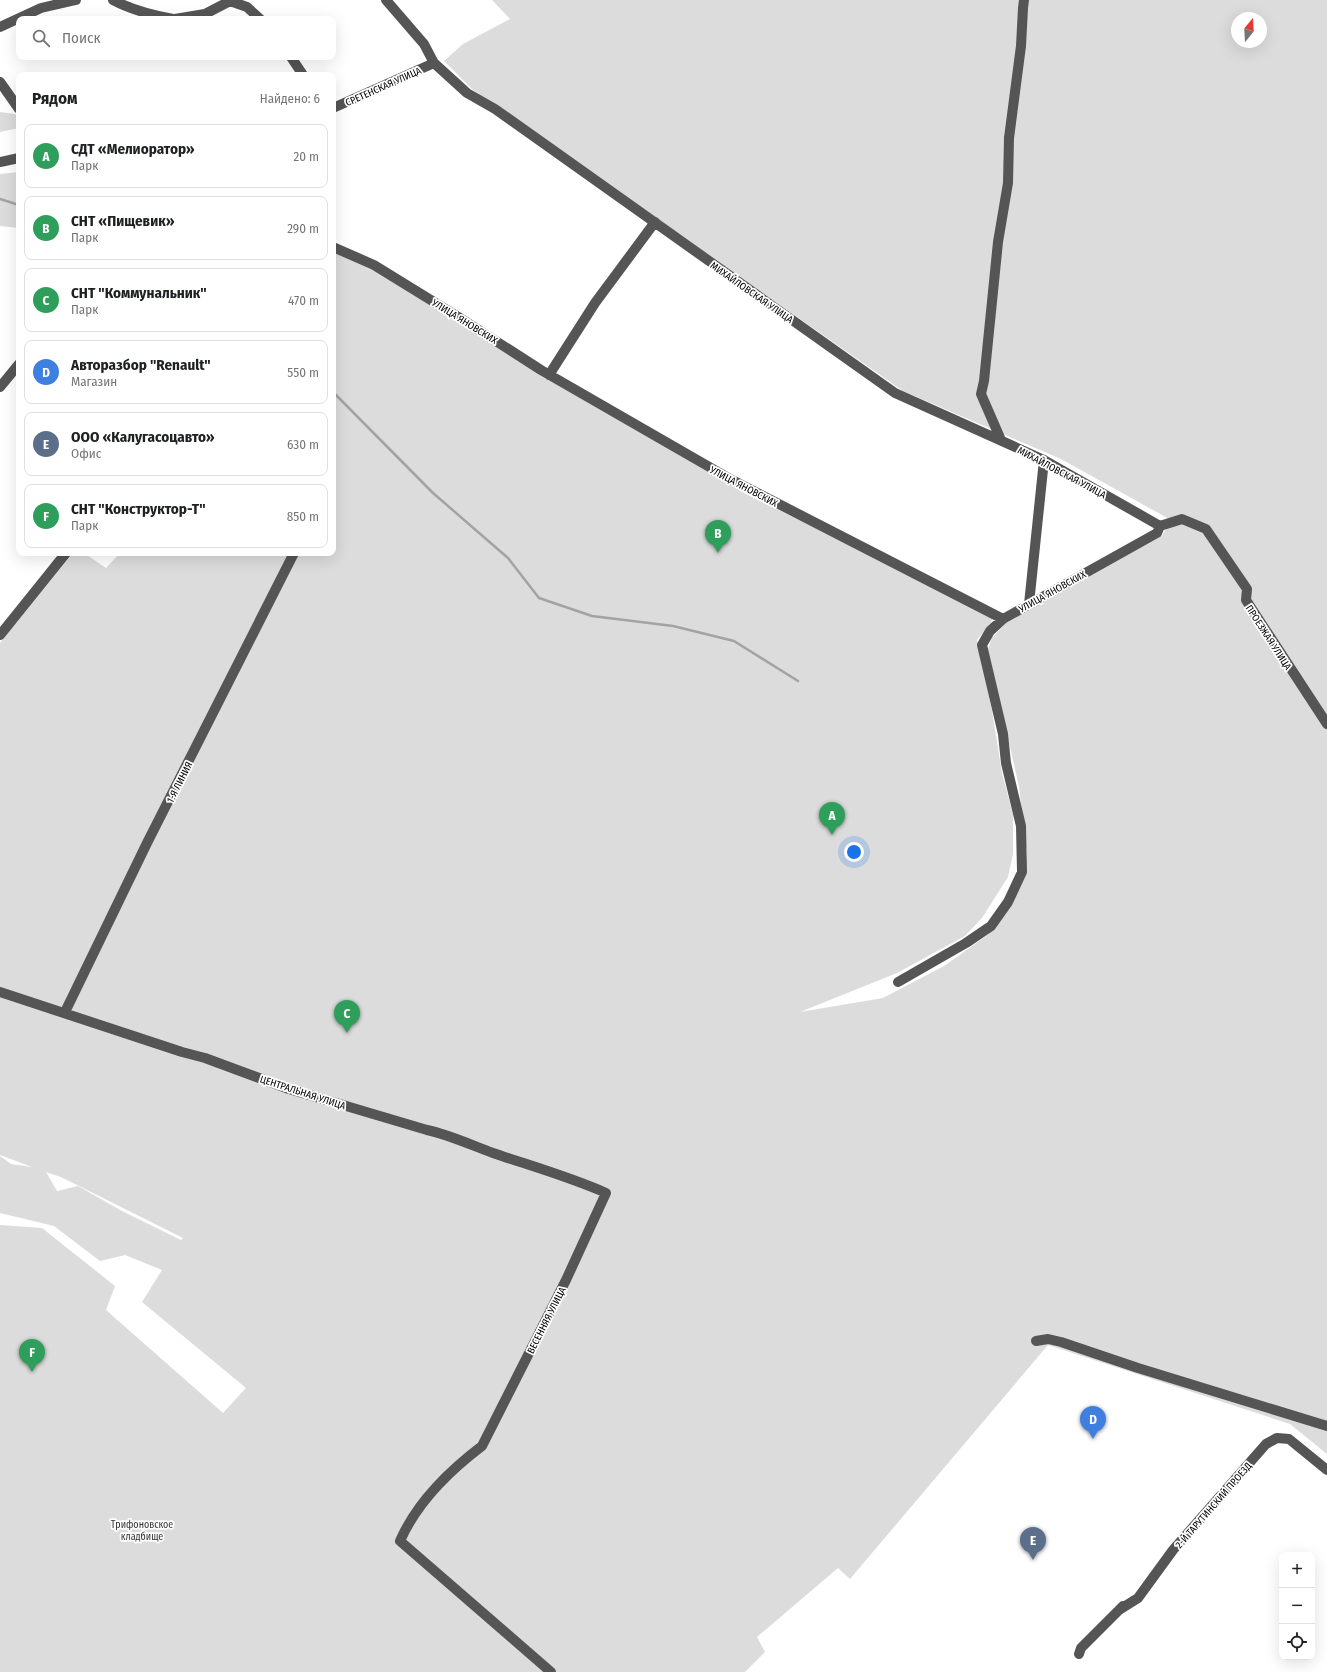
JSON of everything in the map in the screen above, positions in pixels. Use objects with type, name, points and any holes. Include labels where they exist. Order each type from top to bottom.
[{"type":"street","points":[[24,16],[41,8],[76,0]]},
{"type":"street","points":[[113,0],[128,8],[157,16]]},
{"type":"street","name":"МИХАЙЛОВСКАЯ УЛИЦА","points":[[386,0],[424,44],[434,63],[467,93],[495,108],[895,393],[1044,460],[1160,526]]},
{"type":"street","points":[[1001,440],[981,394],[984,382],[998,242],[1008,183],[1008,138],[1021,46],[1024,0]]},
{"type":"street","points":[[193,16],[205,14],[230,1],[247,6],[257,16]]},
{"type":"street","points":[[0,27],[16,20]]},
{"type":"street","points":[[293,60],[302,72]]},
{"type":"street","name":"СРЕТЕНСКАЯ УЛИЦА","points":[[336,107],[434,63]]},
{"type":"street","points":[[0,82],[16,106]]},
{"type":"street","points":[[0,162],[16,159]]},
{"type":"street","points":[[549,375],[595,303],[655,222]]},
{"type":"street","name":"УЛИЦА ЯНОВСКИХ","points":[[336,248],[374,265],[549,375],[732,480],[1003,619],[1157,534],[1160,526]]},
{"type":"street","points":[[0,387],[16,368]]},
{"type":"street","points":[[1029,604],[1044,460]]},
{"type":"street","name":"ПРОЕЗЖАЯ УЛИЦА","points":[[1160,526],[1182,519],[1206,529],[1247,589],[1246,600],[1327,724]]},
{"type":"street","points":[[0,635],[64,556]]},
{"type":"street","name":"1-Я ЛИНИЯ","points":[[65,1012],[147,843],[292,556]]},
{"type":"street","points":[[898,982],[966,943],[991,926],[1008,902],[1022,872],[1020,826],[1006,763],[1003,734],[982,645],[990,631],[1003,619]]},
{"type":"street","name":"ЦЕНТРАЛЬНАЯ УЛИЦА","points":[[0,992],[65,1012],[182,1052],[205,1058],[289,1089],[427,1130],[447,1134],[606,1194]]},
{"type":"street","name":"ВЕСЕННЯЯ УЛИЦА","points":[[551,1672],[400,1541],[408,1523],[434,1489],[459,1463],[482,1446],[566,1280],[606,1194]]},
{"type":"street","points":[[1036,1341],[1048,1339],[1061,1342],[1138,1368],[1327,1426]]},
{"type":"street","name":"2-Й ТАРУТИНСКИЙ ПРОЕЗД","points":[[1078,1654],[1081,1648],[1119,1610],[1138,1598],[1173,1550],[1266,1444],[1278,1438],[1290,1439],[1327,1470]]},
{"type":"green space","name":"Трифоновское кладбище","points":[[492,0],[1327,0],[1327,1454],[1290,1424],[1048,1345],[850,1579],[838,1568],[757,1637],[765,1652],[745,1672],[0,1672],[0,1225],[42,1228],[115,1286],[106,1310],[223,1413],[246,1388],[142,1302],[162,1270],[125,1255],[100,1261],[54,1226],[0,1213],[0,1156],[11,1164],[32,1167],[0,1155],[0,643],[71,556],[88,556],[106,568],[117,556],[336,556],[336,252],[378,272],[525,365],[744,493],[993,616],[991,623],[977,640],[992,711],[1002,773],[1013,815],[1013,854],[1008,877],[982,918],[965,936],[897,973],[800,1012],[883,998],[944,966],[989,934],[1017,892],[1027,854],[1019,787],[988,649],[992,638],[1006,623],[1162,536],[1171,520],[1061,459],[903,391],[472,89],[444,61],[463,44],[510,19]],"holes":[[[46,1172],[61,1177],[183,1238],[181,1240],[122,1211],[78,1186],[57,1191]]]},
{"type":"green space","points":[[0,112],[15,114],[16,129],[0,132]]},
{"type":"green space","points":[[16,172],[16,228],[0,226],[0,174]]},
{"type":"waterway","points":[[0,199],[16,204]]},
{"type":"waterway","points":[[336,395],[433,493],[508,558],[539,598],[592,616],[673,626],[734,641],[798,681]]},
{"type":"place","name":"СНТ «Пищевик»","points":[[718,553]]},
{"type":"place","name":"СДТ «Мелиоратор»","points":[[832,835]]},
{"type":"place","name":"СНТ \"Коммунальник\"","points":[[347,1033]]},
{"type":"place","name":"СНТ \"Конструктор-Т\"","points":[[32,1372]]},
{"type":"place","name":"Авторазбор \"Renault\"","points":[[1093,1439]]},
{"type":"place","name":"ООО «Калугасоцавто»","points":[[1033,1560]]}]
